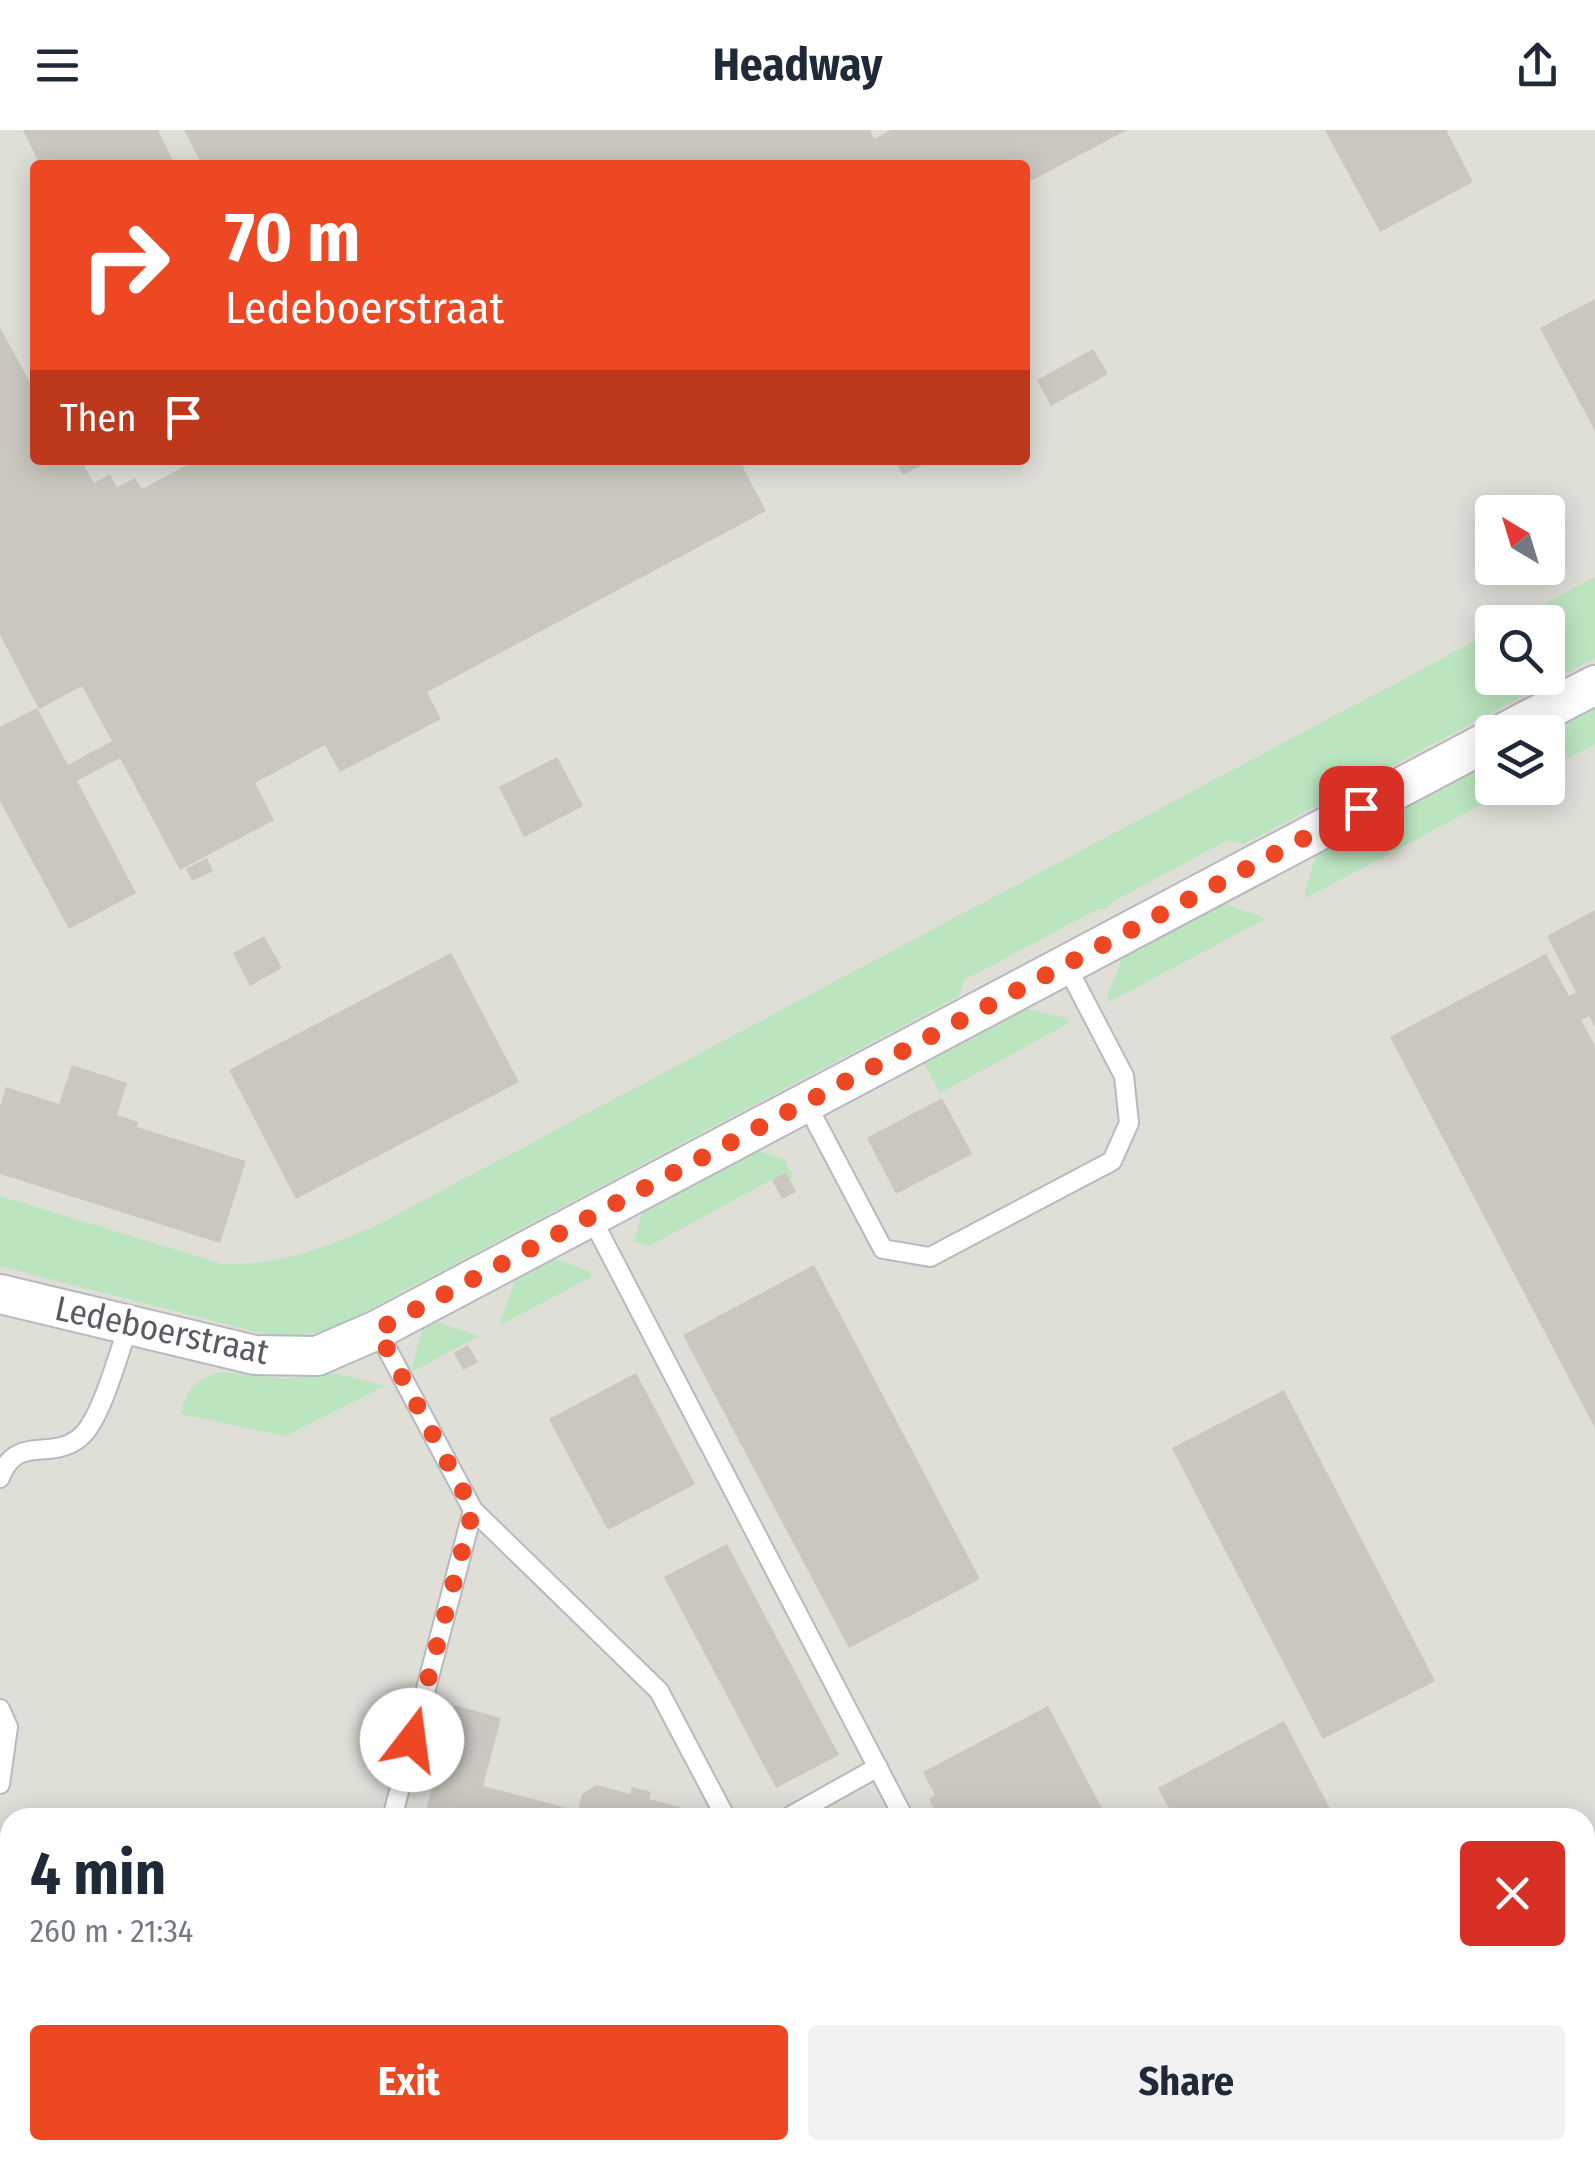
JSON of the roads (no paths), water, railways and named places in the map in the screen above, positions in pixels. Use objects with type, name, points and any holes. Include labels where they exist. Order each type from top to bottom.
[{"type":"street","points":[[1538,715],[1595,685]]},
{"type":"street","name":"Ledeboerstraat","points":[[0,1294],[255,1355],[318,1356],[377,1330],[1475,748]]},
{"type":"lane","points":[[806,1103],[883,1249],[930,1257],[1112,1161],[1129,1122],[1124,1076],[1066,965]]},
{"type":"lane","points":[[592,1217],[899,1808]]},
{"type":"lane","points":[[0,1478],[5,1464],[22,1450],[60,1448],[80,1438],[93,1421],[129,1325]]},
{"type":"lane","points":[[377,1330],[473,1510],[659,1691],[721,1808]]},
{"type":"lane","points":[[395,1808],[473,1510]]},
{"type":"lane","points":[[0,1709],[8,1727],[0,1784]]},
{"type":"lane","points":[[805,1808],[878,1767]]}]
